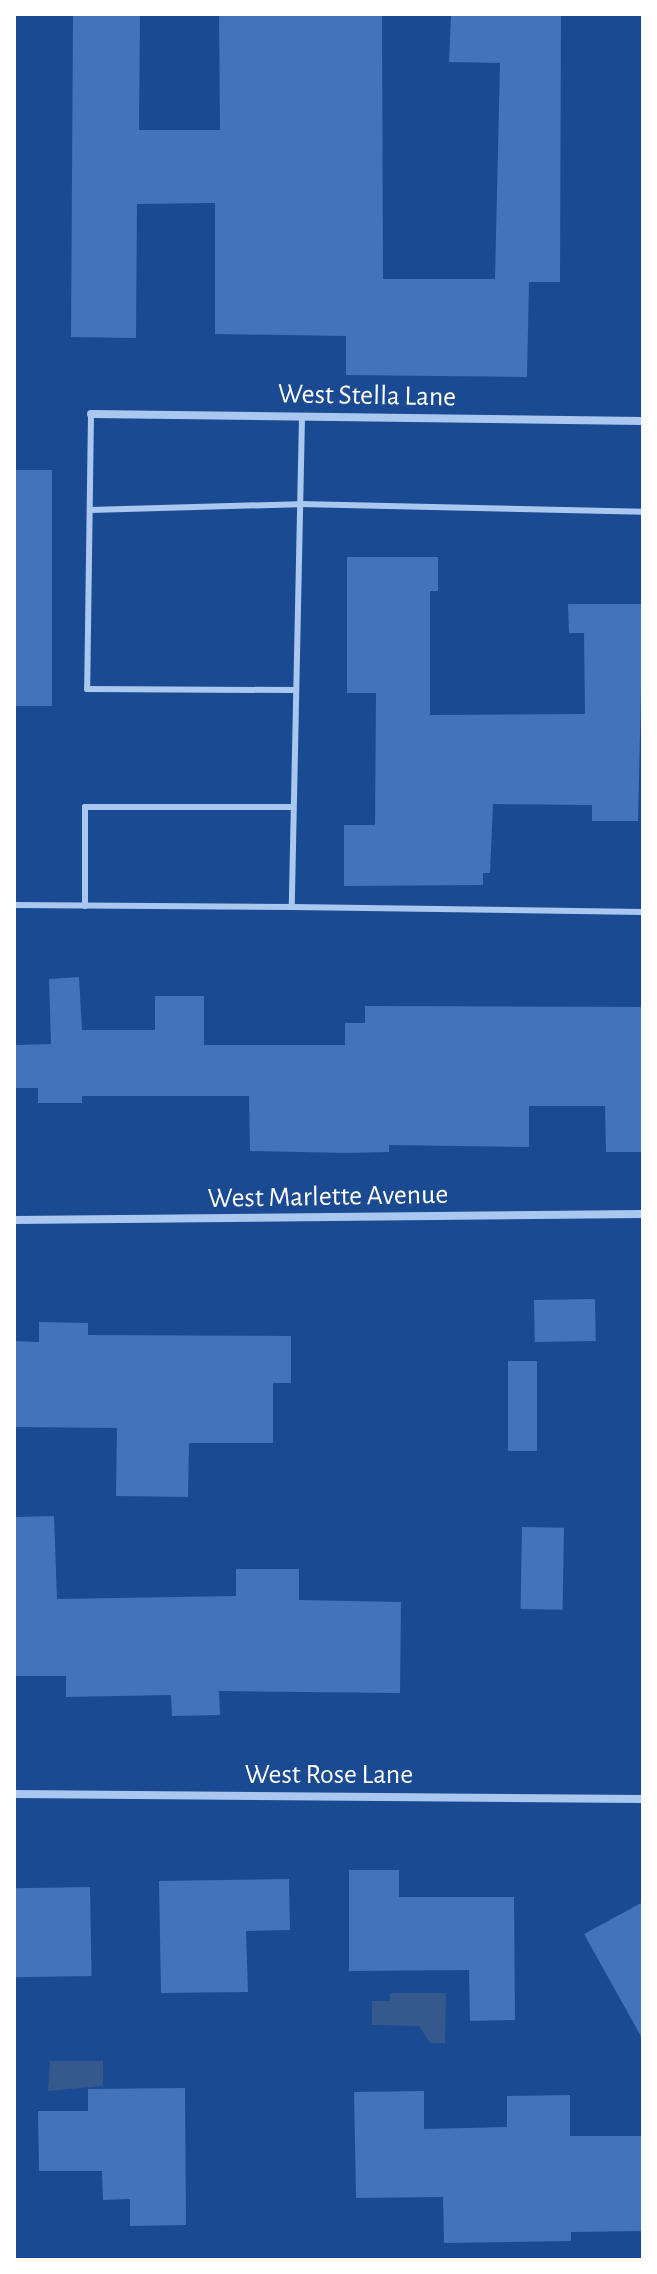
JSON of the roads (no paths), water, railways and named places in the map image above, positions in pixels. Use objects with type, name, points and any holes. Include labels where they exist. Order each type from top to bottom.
[{"type":"street","name":"West Stella Lane","points":[[91,414],[643,421]]},
{"type":"street","name":"West Marlette Avenue","points":[[14,1220],[643,1214]]},
{"type":"street","name":"West Rose Lane","points":[[14,1794],[643,1799]]},
{"type":"lane","points":[[91,414],[87,689],[293,690]]},
{"type":"lane","points":[[292,907],[290,807],[302,417]]},
{"type":"lane","points":[[90,510],[299,504],[643,512]]},
{"type":"lane","points":[[85,906],[85,807],[290,807]]},
{"type":"lane","points":[[14,905],[643,912]]},
{"type":"water","points":[[390,1993],[446,1993],[445,2043],[430,2043],[419,2026],[372,2025],[372,2001],[390,2001]]},
{"type":"water","points":[[50,2061],[103,2061],[103,2086],[48,2091]]}]
